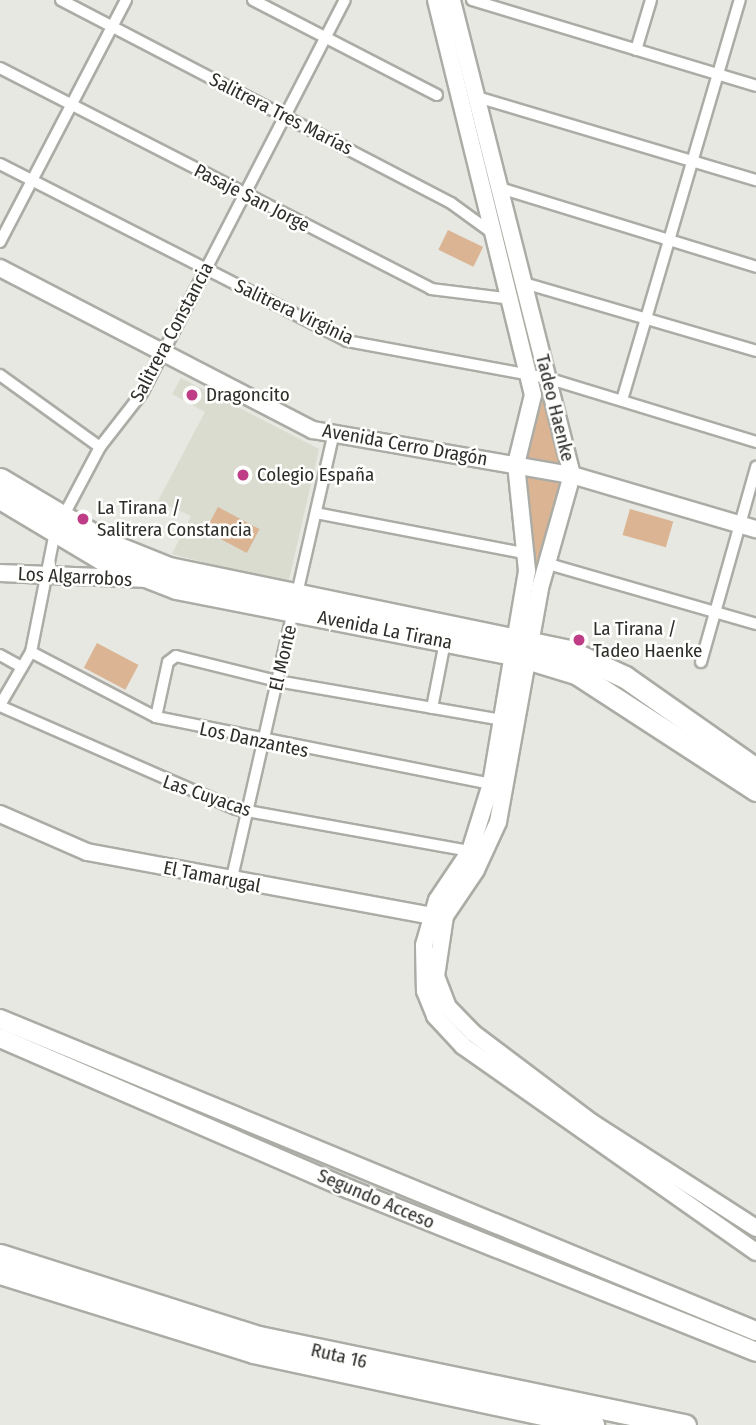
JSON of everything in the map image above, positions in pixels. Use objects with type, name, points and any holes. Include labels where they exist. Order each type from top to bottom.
[{"type":"highway","name":"Avenida La Tirana","points":[[0,479],[58,525],[149,579],[522,647],[625,677],[756,769]]},
{"type":"highway","name":"Avenida La Tirana","points":[[0,498],[58,525],[169,568],[295,604],[445,642],[522,647],[611,690],[756,790]]},
{"type":"highway","name":"Ruta 16","points":[[0,1255],[270,1340],[685,1425]]},
{"type":"highway","name":"Ruta 16","points":[[0,1273],[253,1352],[593,1425]]},
{"type":"main road","name":"Segundo Acceso","points":[[0,1019],[756,1331]]},
{"type":"main road","name":"Segundo Acceso","points":[[0,1038],[349,1189],[756,1352]]},
{"type":"main road","points":[[691,1306],[756,1322]]},
{"type":"street","name":"Salitrera Tres Marías","points":[[61,0],[451,203],[496,236]]},
{"type":"street","points":[[0,242],[126,0]]},
{"type":"street","points":[[253,0],[437,95]]},
{"type":"street","name":"Salitrera Constancia","points":[[0,706],[31,652],[58,525],[100,447],[136,403],[345,0]]},
{"type":"street","name":"Tadeo Haenke","points":[[436,0],[530,374],[533,407],[516,464],[528,554],[522,647],[498,822],[439,916]]},
{"type":"street","name":"Tadeo Haenke","points":[[439,916],[437,900],[470,851],[491,784],[502,720],[572,475],[452,0]]},
{"type":"street","points":[[472,0],[756,86]]},
{"type":"street","points":[[636,50],[651,0]]},
{"type":"street","points":[[622,401],[740,0]]},
{"type":"street","name":"Pasaje San Jorge","points":[[0,68],[431,289],[512,299]]},
{"type":"street","points":[[477,97],[756,180]]},
{"type":"street","name":"Salitrera Virginia","points":[[0,164],[347,341],[547,378],[756,442]]},
{"type":"street","points":[[500,188],[756,267]]},
{"type":"street","name":"Avenida Cerro Dragón","points":[[0,268],[300,425],[334,435],[572,475],[756,529]]},
{"type":"street","points":[[523,283],[756,351]]},
{"type":"street","points":[[0,375],[100,447]]},
{"type":"street","name":"El Monte","points":[[231,882],[334,435]]},
{"type":"street","points":[[701,662],[713,611],[756,467]]},
{"type":"street","points":[[316,513],[528,554]]},
{"type":"street","points":[[545,564],[756,624]]},
{"type":"street","name":"Los Algarrobos","points":[[0,573],[48,578],[149,579]]},
{"type":"street","points":[[432,708],[445,642]]},
{"type":"street","name":"Los Danzantes","points":[[31,652],[156,717],[263,743],[491,784]]},
{"type":"street","points":[[0,655],[22,667]]},
{"type":"street","points":[[156,717],[168,662],[176,656],[277,681],[502,720]]},
{"type":"street","name":"Las Cuyacas","points":[[0,706],[186,792],[247,812],[470,851]]},
{"type":"street","points":[[0,804],[6,817]]},
{"type":"street","name":"El Tamarugal","points":[[6,817],[87,852],[231,882],[439,916]]},
{"type":"street","points":[[439,916],[436,976],[448,1007],[465,1024],[509,1065],[590,1122],[756,1228]]},
{"type":"street","points":[[439,916],[424,944],[425,991],[435,1016],[463,1046],[756,1252]]},
{"type":"shaded area","points":[[448,230],[483,247],[473,267],[438,250]]},
{"type":"shaded area","name":"Colegio España","points":[[181,378],[319,449],[288,584],[172,554],[191,516],[158,501],[205,412],[172,394]]},
{"type":"shaded area","points":[[544,394],[564,466],[526,460]]},
{"type":"shaded area","points":[[526,473],[564,480],[530,629],[523,628],[535,558]]},
{"type":"shaded area","points":[[218,507],[259,529],[247,553],[205,531]]},
{"type":"shaded area","points":[[630,509],[673,521],[666,547],[623,535]]},
{"type":"shaded area","points":[[97,643],[138,665],[125,690],[84,668]]},
{"type":"place","name":"Dragoncito","points":[[192,395]]},
{"type":"place","name":"Colegio España","points":[[243,475]]},
{"type":"place","name":"La Tirana / Salitrera Constancia","points":[[83,519]]},
{"type":"place","name":"La Tirana / Tadeo Haenke","points":[[579,640]]}]
